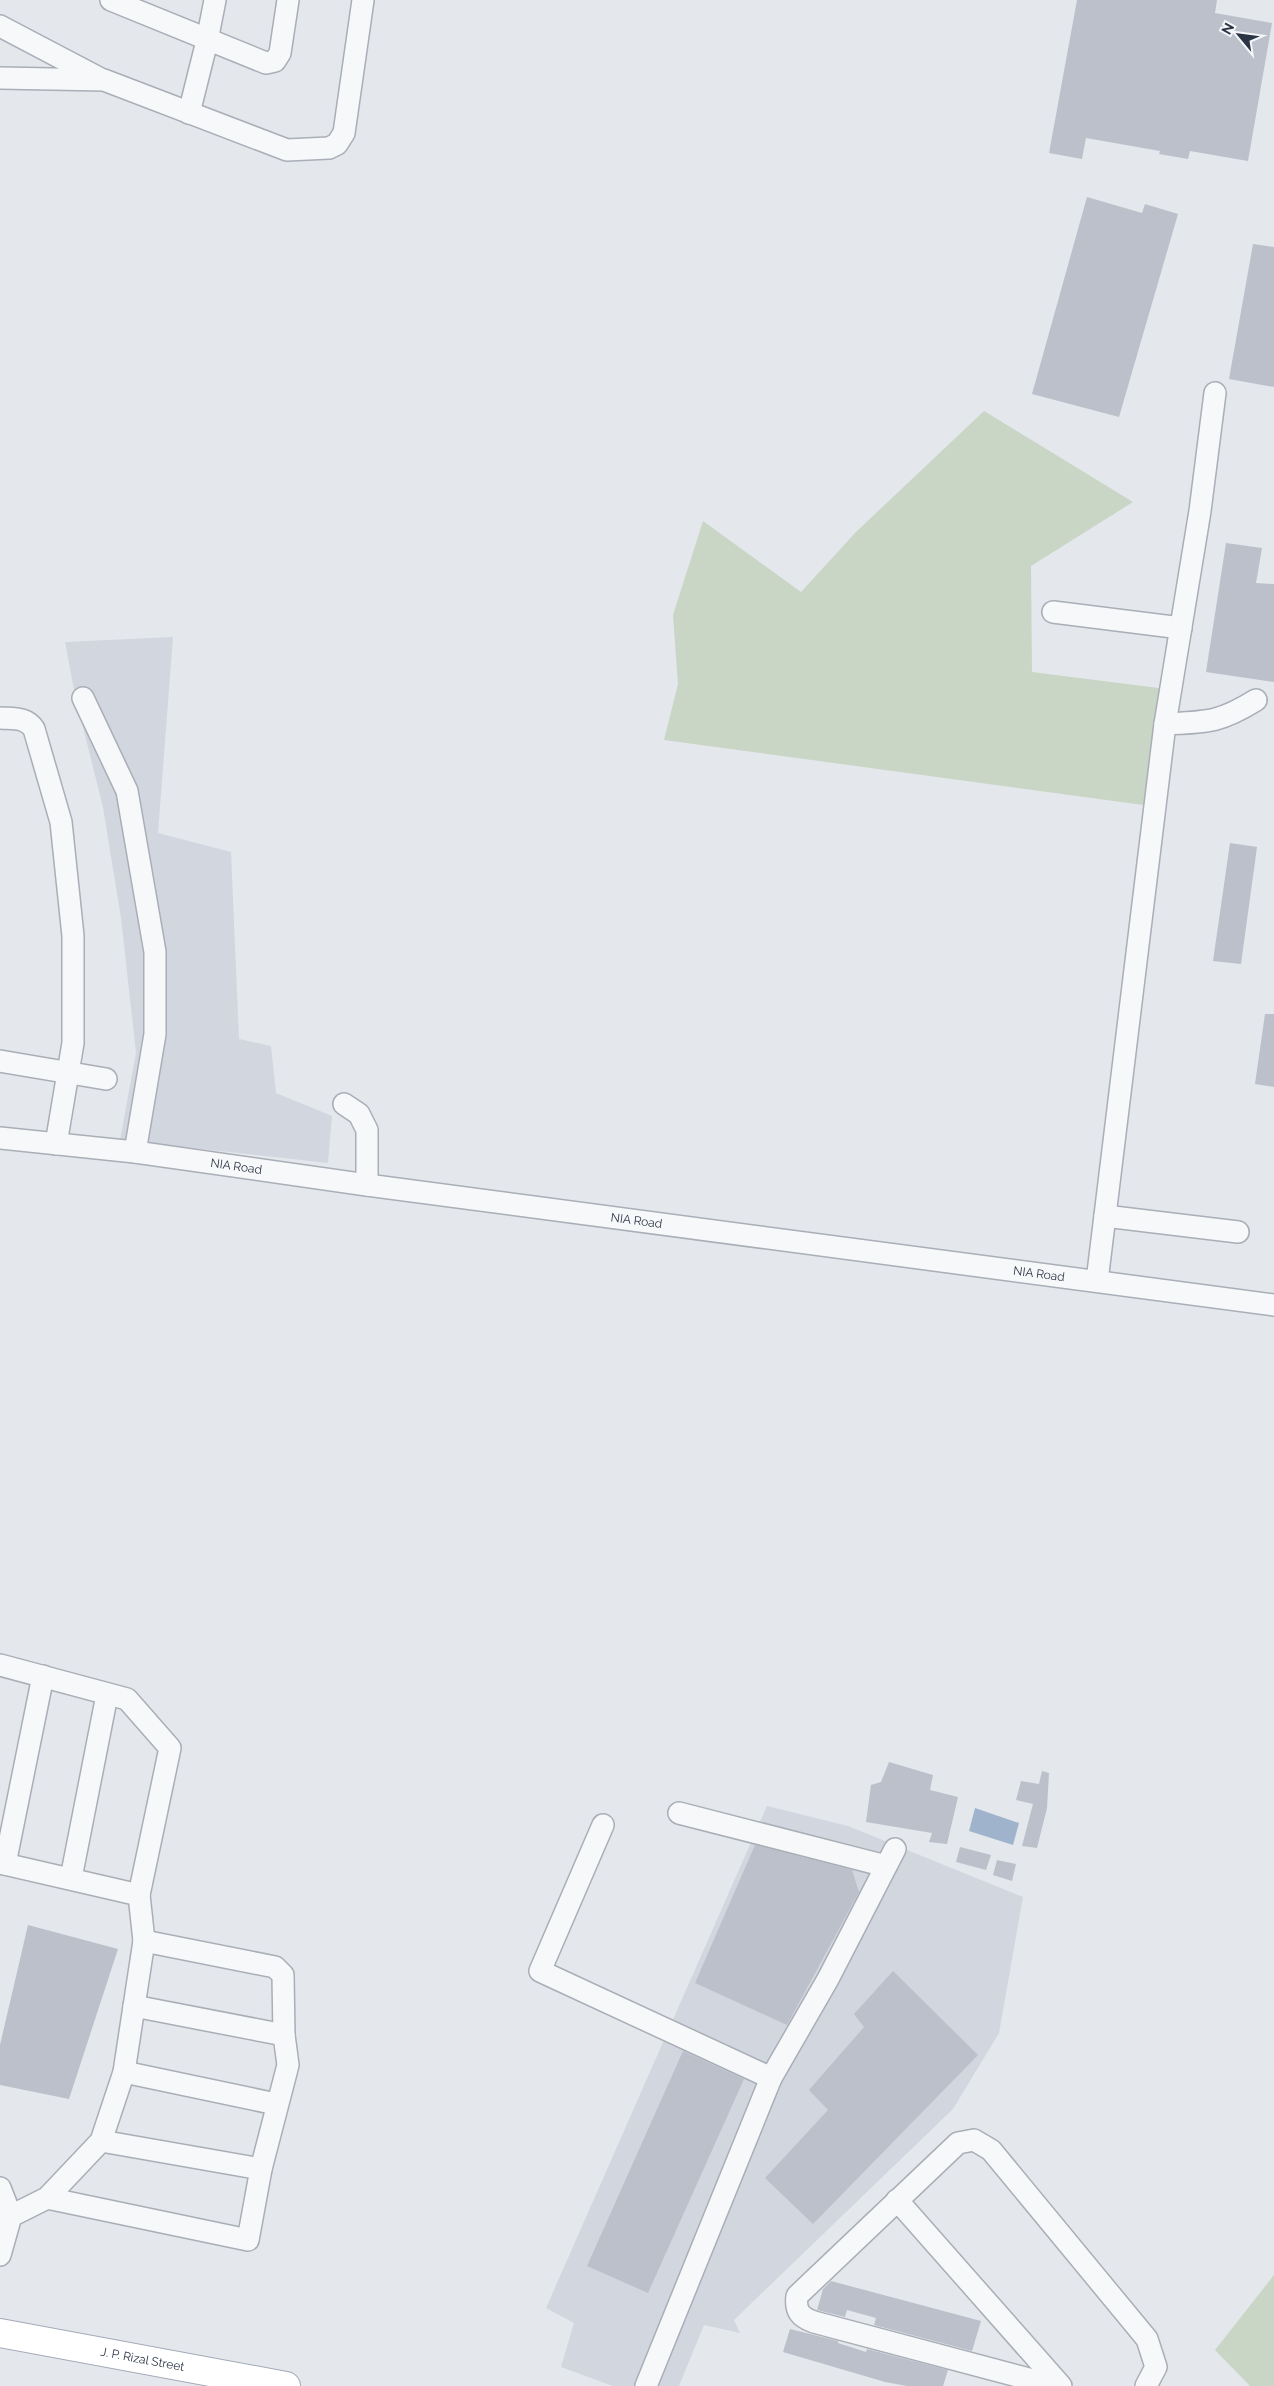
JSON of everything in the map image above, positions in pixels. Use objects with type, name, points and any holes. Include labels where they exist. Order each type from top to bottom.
[{"type":"main road","name":"J. P. Rizal Street","points":[[0,2333],[286,2386]]},
{"type":"street","points":[[111,0],[266,64],[275,61],[280,52],[288,0]]},
{"type":"street","points":[[189,113],[208,41],[215,0]]},
{"type":"street","points":[[0,26],[104,80],[287,150],[329,148],[337,144],[344,133],[363,0]]},
{"type":"street","points":[[0,78],[104,80]]},
{"type":"street","points":[[1097,1281],[1165,724],[1200,511],[1214,393]]},
{"type":"street","points":[[1053,612],[1181,628]]},
{"type":"street","points":[[83,698],[127,791],[155,952],[155,1034],[135,1152]]},
{"type":"street","points":[[1165,724],[1209,722],[1233,714],[1256,700]]},
{"type":"street","points":[[0,718],[21,719],[30,722],[34,729],[61,822],[73,936],[73,1043],[56,1144]]},
{"type":"street","points":[[0,1061],[106,1080]]},
{"type":"street","points":[[344,1104],[358,1114],[367,1130],[367,1185]]},
{"type":"street","name":"NIA Road","points":[[0,1138],[135,1152],[367,1185],[1274,1305]]},
{"type":"street","points":[[1105,1216],[1238,1232]]},
{"type":"street","points":[[0,1665],[126,1699],[170,1748],[139,1895],[144,1941],[124,2072],[101,2141],[47,2198],[12,2216]]},
{"type":"street","points":[[42,1676],[2,1864],[71,1878],[139,1895]]},
{"type":"street","points":[[71,1878],[107,1695]]},
{"type":"street","points":[[646,2386],[771,2078],[828,1979],[891,1858],[679,1813]]},
{"type":"street","points":[[603,1825],[540,1971],[771,2078]]},
{"type":"street","points":[[47,2198],[248,2240],[261,2169],[276,2104],[288,2065],[284,2035],[285,1986],[283,1975],[275,1967],[144,1941]]},
{"type":"street","points":[[134,2006],[284,2035]]},
{"type":"street","points":[[124,2072],[276,2104]]},
{"type":"street","points":[[1056,2386],[802,2317],[796,2308],[797,2296],[958,2144],[974,2140],[991,2150],[1147,2339],[1156,2367],[1146,2386]]},
{"type":"street","points":[[101,2141],[261,2169]]},
{"type":"street","points":[[0,2188],[12,2216],[0,2255]]},
{"type":"street","points":[[897,2200],[1061,2386]]},
{"type":"shaded area","points":[[173,637],[158,833],[231,852],[239,1039],[271,1046],[276,1093],[332,1116],[328,1163],[120,1140],[136,1053],[121,918],[103,807],[75,695],[65,642]]},
{"type":"shaded area","points":[[767,1806],[848,1826],[1023,1897],[999,2033],[953,2109],[734,2320],[740,2333],[704,2325],[679,2386],[613,2386],[561,2367],[574,2323],[546,2308]]},
{"type":"green space","points":[[984,411],[1133,502],[1031,566],[1032,672],[1174,690],[1158,807],[664,740],[678,684],[673,615],[703,521],[801,592],[856,532]]},
{"type":"green space","points":[[1274,2275],[1274,2386],[1250,2386],[1215,2350]]},
{"type":"water","points":[[975,1808],[1019,1823],[1013,1845],[969,1831]]},
{"type":"building","points":[[1077,0],[1217,0],[1215,13],[1272,23],[1248,161],[1190,151],[1188,159],[1159,154],[1160,151],[1086,138],[1082,159],[1049,153]]},
{"type":"building","points":[[1087,197],[1142,213],[1145,204],[1178,214],[1119,417],[1032,394]]},
{"type":"building","points":[[1253,244],[1274,247],[1274,387],[1229,379]]},
{"type":"building","points":[[1226,543],[1262,548],[1256,583],[1274,584],[1274,682],[1206,672]]},
{"type":"building","points":[[1230,843],[1257,847],[1241,964],[1213,961]]},
{"type":"building","points":[[1265,1014],[1274,1014],[1274,1087],[1255,1084]]},
{"type":"building","points":[[889,1762],[933,1775],[930,1790],[958,1797],[947,1844],[929,1842],[932,1833],[866,1822],[871,1785],[881,1782]]},
{"type":"building","points":[[1042,1771],[1049,1773],[1047,1808],[1037,1848],[1022,1846],[1033,1804],[1016,1800],[1021,1781],[1039,1784]]},
{"type":"building","points":[[755,1845],[852,1870],[859,1892],[787,2025],[695,1983]]},
{"type":"building","points":[[960,1847],[991,1855],[986,1870],[956,1862]]},
{"type":"building","points":[[997,1860],[1016,1864],[1012,1881],[993,1875]]},
{"type":"building","points":[[28,1925],[118,1949],[69,2099],[0,2085],[0,2045]]},
{"type":"building","points":[[893,1971],[978,2055],[813,2224],[765,2178],[828,2110],[809,2090],[864,2027],[854,2014]]},
{"type":"building","points":[[683,2051],[744,2079],[648,2293],[587,2266]]},
{"type":"building","points":[[831,2281],[981,2321],[972,2351],[874,2325],[876,2318],[847,2310],[845,2317],[817,2310],[823,2289]]},
{"type":"building","points":[[790,2329],[838,2341],[838,2343],[866,2352],[867,2349],[948,2370],[943,2386],[907,2386],[885,2382],[783,2352]]}]
